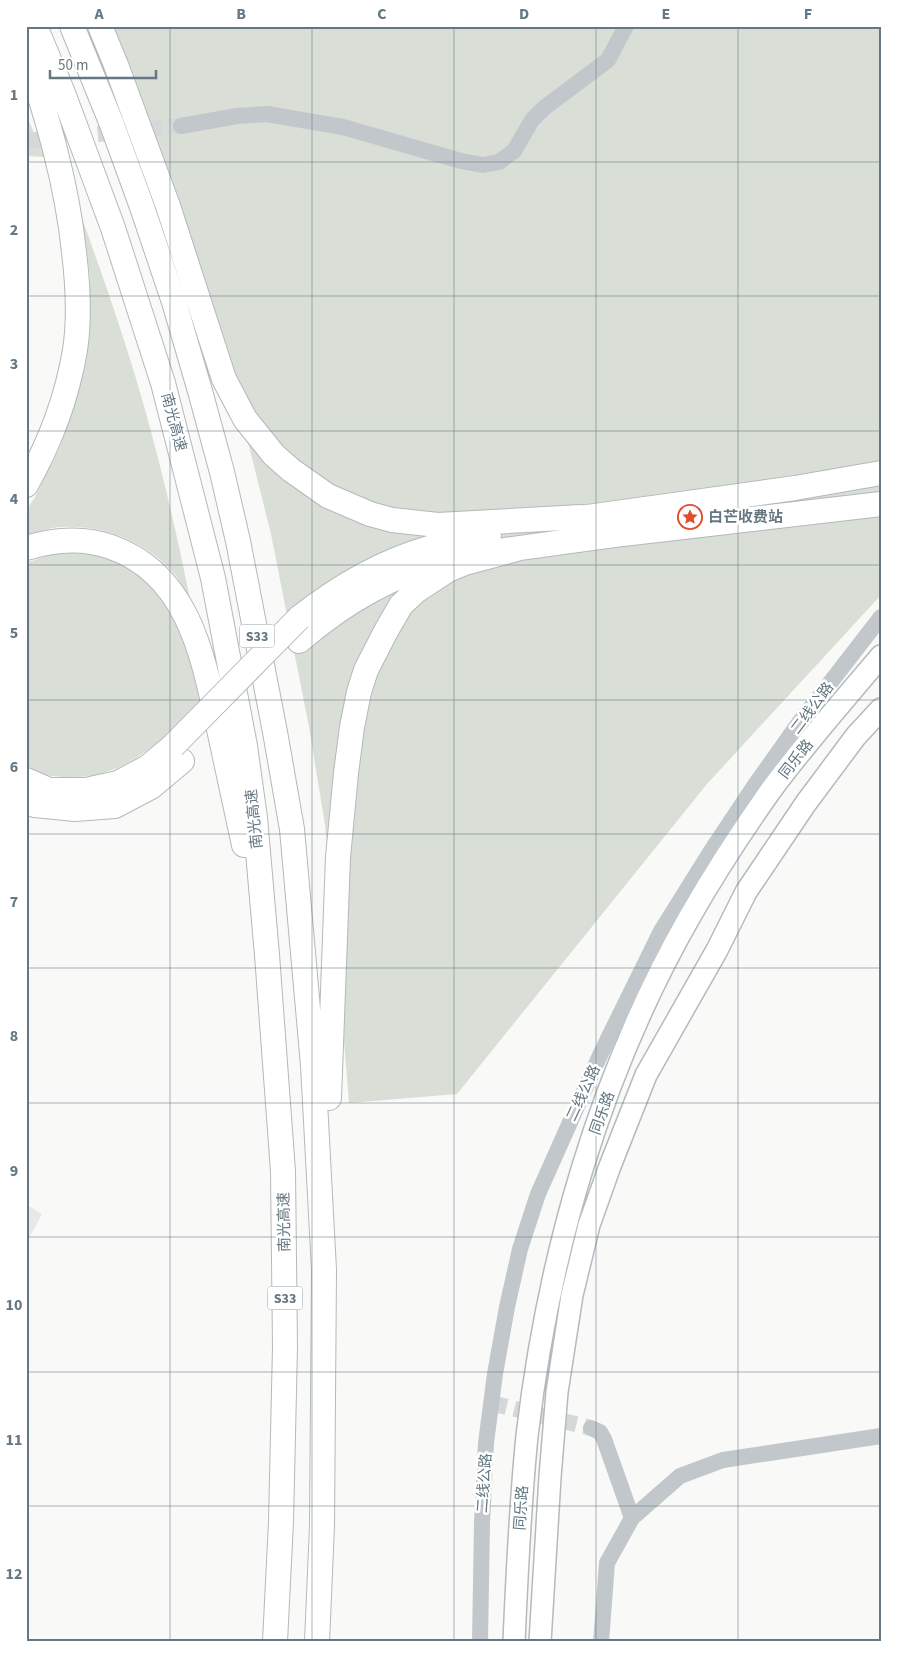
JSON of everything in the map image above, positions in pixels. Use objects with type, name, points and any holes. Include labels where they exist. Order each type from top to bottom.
[{"type":"highway","name":"南光高速","points":[[35,26],[63,93],[122,254],[163,383],[213,578],[245,746],[255,818],[283,1171],[285,1347],[281,1522],[275,1642]]},
{"type":"highway","name":"S33","points":[[72,26],[111,122],[174,302],[222,472],[238,541],[292,829],[313,1065],[324,1270],[322,1526],[317,1642]]},
{"type":"highway","points":[[100,26],[168,206],[224,379],[245,419],[274,454],[309,484],[328,496],[370,514],[392,520],[438,525],[581,517]]},
{"type":"highway","points":[[26,54],[57,154],[66,194],[77,277],[78,313],[75,349],[69,381],[49,440],[26,485]]},
{"type":"highway","points":[[26,801],[35,805],[75,810],[115,806],[152,786],[178,754],[299,630],[322,600],[373,570],[401,558],[429,548],[458,541],[581,517],[795,488],[881,473]]},
{"type":"highway","points":[[795,488],[881,484]]},
{"type":"highway","points":[[299,630],[322,622],[347,604],[401,575],[459,557],[489,551],[614,535],[881,504]]},
{"type":"highway","points":[[26,548],[50,542],[74,540],[100,543],[123,551],[149,567],[168,586],[180,605],[198,645],[208,680],[267,955]]},
{"type":"highway","points":[[324,1270],[338,857],[346,773],[359,692],[366,670],[386,631],[402,605],[416,591],[448,570],[465,563],[520,548]]},
{"type":"highway","points":[[26,780],[49,790],[86,790],[118,783],[178,754]]},
{"type":"main road","name":"同乐路","points":[[514,1642],[520,1517],[527,1438],[536,1375],[550,1290],[574,1198],[598,1121],[627,1046],[655,983],[689,917],[736,841],[771,790],[881,656]]},
{"type":"main road","name":"同乐路","points":[[540,1642],[550,1477],[558,1392],[572,1295],[589,1225],[610,1166],[646,1076],[717,950],[746,892],[806,803],[856,736],[881,709]]},
{"type":"street","points":[[181,126],[237,116],[267,114],[343,127],[460,161],[483,165],[499,162],[514,151],[532,120],[544,108],[608,60],[626,26]]},
{"type":"street","name":"二线公路","points":[[480,1642],[486,1443],[495,1374],[507,1307],[520,1249],[538,1194],[597,1062],[661,932],[711,851],[755,785],[799,723],[881,617]]},
{"type":"street","points":[[591,1428],[600,1432],[604,1439],[632,1518]]},
{"type":"street","points":[[601,1642],[607,1563],[632,1518],[680,1476],[723,1460],[881,1436]]},
{"type":"shaded area","points":[[109,26],[881,26],[881,595],[707,784],[457,1094],[349,1103],[325,825],[309,727],[271,534],[233,382]]},
{"type":"shaded area","points":[[26,115],[45,157],[26,156]]},
{"type":"shaded area","points":[[82,218],[107,288],[144,406],[169,502],[190,599],[176,576],[164,563],[151,552],[120,536],[86,528],[69,527],[52,528],[26,535],[26,510],[34,499],[60,447],[78,392],[89,335],[90,276]]},
{"type":"shaded area","points":[[74,553],[94,555],[120,564],[140,577],[156,593],[180,633],[195,679],[200,702],[157,742],[127,763],[91,776],[64,777],[42,773],[26,766],[26,563],[52,554]]},
{"type":"shaded area","points":[[26,1204],[42,1214],[26,1244]]},
{"type":"tunnel","points":[[26,141],[181,126]]},
{"type":"tunnel","points":[[491,1403],[591,1428]]},
{"type":"place","name":"白芒收费站","points":[[690,517]]}]
